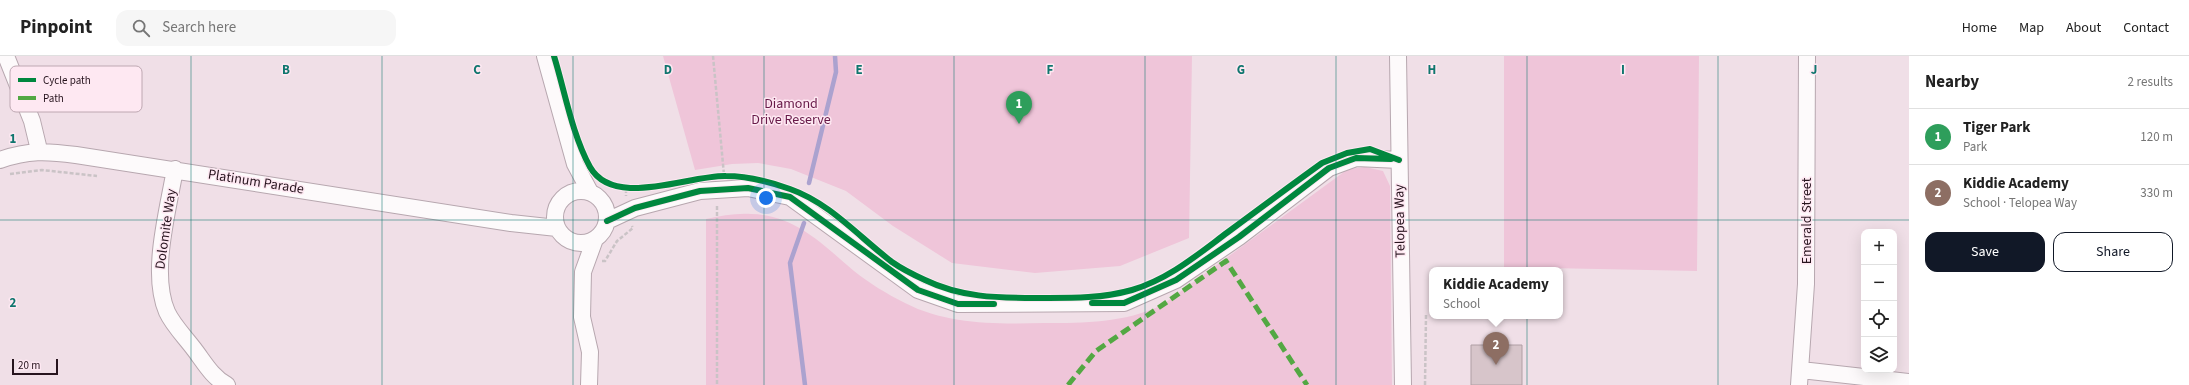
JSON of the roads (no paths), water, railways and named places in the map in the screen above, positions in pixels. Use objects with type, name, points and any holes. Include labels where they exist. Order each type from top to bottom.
[{"type":"street","points":[[6,56],[10,66]]},
{"type":"street","points":[[544,56],[575,164],[590,192],[603,204],[607,221],[601,234],[588,242],[573,242],[566,239],[554,223],[559,204],[575,164]]},
{"type":"street","name":"Telopea Way","points":[[1398,56],[1403,385]]},
{"type":"street","name":"Emerald Street","points":[[1800,378],[1806,284],[1807,56]]},
{"type":"street","points":[[28,112],[39,150]]},
{"type":"street","name":"Platinum Parade","points":[[0,160],[14,155],[39,150],[512,223],[557,228]]},
{"type":"street","points":[[607,221],[635,208],[700,191],[748,188],[790,197],[918,290],[958,304],[1124,303],[1176,280],[1239,237],[1329,168],[1356,158],[1399,160]]},
{"type":"street","name":"Dolomite Way","points":[[175,170],[159,275],[162,295],[168,313],[178,328],[216,379],[226,385]]},
{"type":"street","points":[[559,204],[573,192],[590,192]]},
{"type":"street","name":"Platinum Parade","points":[[512,223],[559,204]]},
{"type":"street","points":[[603,204],[635,208]]},
{"type":"street","points":[[589,385],[590,352],[582,317],[583,272],[595,239]]},
{"type":"street","points":[[573,242],[583,272]]},
{"type":"street","points":[[1800,378],[1909,382]]},
{"type":"waterway","points":[[809,183],[836,72],[835,56]]},
{"type":"waterway","points":[[804,223],[790,263],[805,385]]},
{"type":"place","name":"Tiger Park","points":[[1019,124]]},
{"type":"place","name":"Kiddie Academy","points":[[1496,365]]},
{"type":"park label","name":"Diamond Drive Reserve","points":[[791,112]]}]
